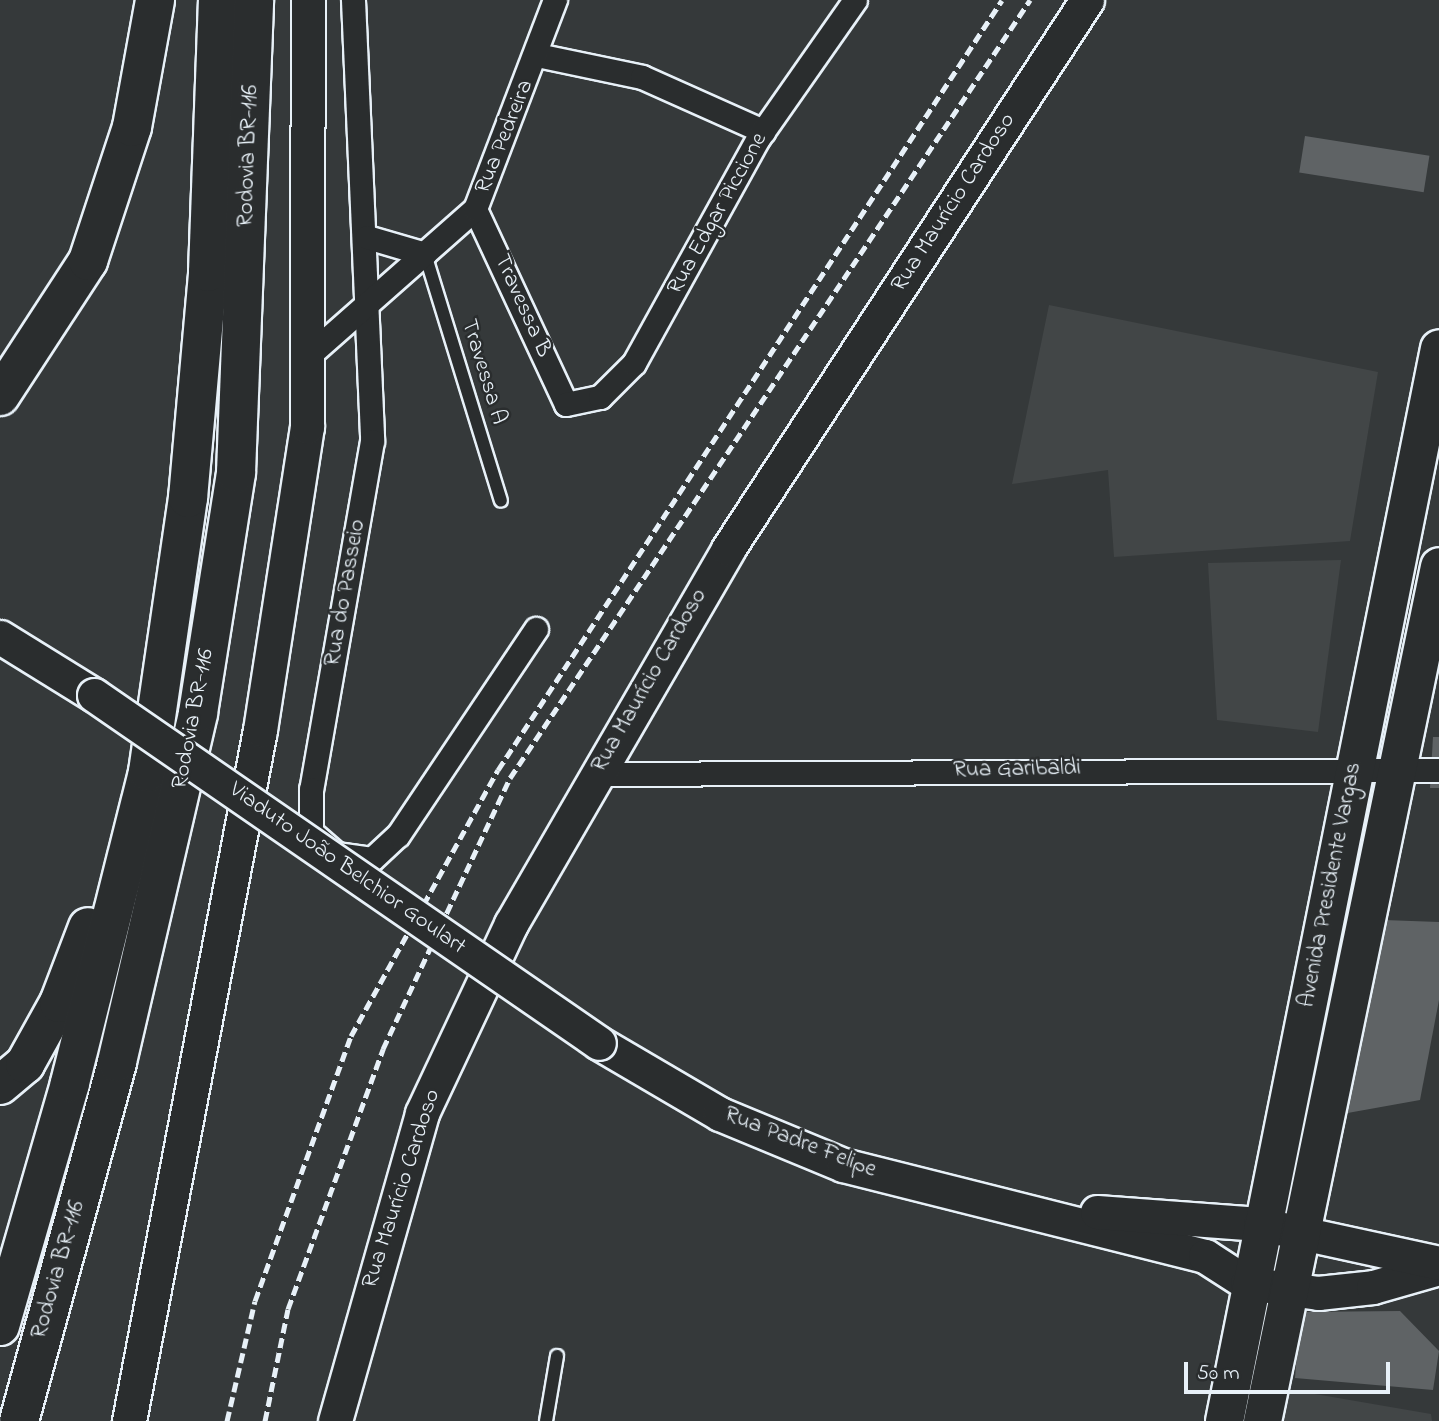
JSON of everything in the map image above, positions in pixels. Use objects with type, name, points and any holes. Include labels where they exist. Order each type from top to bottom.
[{"type":"highway","points":[[0,396],[88,261],[132,127],[155,0]]},
{"type":"highway","name":"Rodovia BR-116","points":[[0,1326],[70,1083],[148,772],[189,485],[208,272],[218,0]]},
{"type":"highway","name":"Rodovia BR-116","points":[[19,1421],[117,1062],[198,713],[236,473],[254,0]]},
{"type":"highway","points":[[0,1085],[25,1064],[59,1003],[148,772]]},
{"type":"main road","points":[[129,1421],[260,730],[307,427],[308,0]]},
{"type":"main road","name":"Rua Maurício Cardoso","points":[[335,1421],[422,1112],[511,924],[728,550],[1087,0]]},
{"type":"main road","name":"Avenida Presidente Vargas","points":[[1224,1421],[1247,1283],[1439,348]]},
{"type":"main road","name":"Avenida Presidente Vargas","points":[[1262,1421],[1401,771],[1439,566]]},
{"type":"main road","name":"Viaduto João Belchior Goulart","points":[[0,637],[94,695],[599,1043]]},
{"type":"main road","name":"Rua Padre Felipe","points":[[599,1043],[720,1114],[844,1165],[1015,1205],[1205,1256],[1247,1283],[1288,1292],[1373,1287],[1439,1266]]},
{"type":"main road","name":"Rua Padre Felipe","points":[[1015,1205],[1260,1224],[1439,1266]]},
{"type":"street","name":"Rua do Passeio","points":[[353,0],[371,304],[372,441],[311,789],[310,832],[336,854],[372,859],[398,835],[536,629]]},
{"type":"street","name":"Rua Pedreira","points":[[308,356],[371,304],[475,209],[537,55],[555,0]]},
{"type":"street","name":"Rua Edgar Piccione","points":[[566,404],[600,397],[635,363],[763,131],[855,0]]},
{"type":"street","points":[[537,55],[642,77],[763,131]]},
{"type":"street","name":"Travessa B","points":[[475,209],[566,404]]},
{"type":"street","points":[[366,237],[425,254]]},
{"type":"street","name":"Rua Garibaldi","points":[[596,774],[1354,767],[1401,771],[1439,770]]},
{"type":"lane","name":"Travessa A","points":[[425,254],[501,501]]},
{"type":"lane","points":[[546,1421],[557,1356]]},
{"type":"shaded area","points":[[1049,305],[1378,372],[1350,541],[1114,557],[1108,470],[1012,484]]},
{"type":"shaded area","points":[[1341,560],[1318,732],[1217,720],[1208,563]]},
{"type":"shaded area","points":[[1286,1389],[1431,1414],[1432,1421],[1282,1421]]},
{"type":"building","points":[[1305,136],[1429,156],[1424,192],[1299,173]]},
{"type":"building","points":[[1433,737],[1439,737],[1439,788],[1430,788]]},
{"type":"building","points":[[1384,920],[1439,922],[1439,1000],[1420,1100],[1342,1114]]},
{"type":"building","points":[[1400,1311],[1439,1351],[1433,1390],[1295,1378],[1300,1312]]},
{"type":"railway","points":[[227,1421],[255,1301],[351,1036],[498,770],[1002,0]]},
{"type":"railway","points":[[265,1421],[288,1309],[383,1049],[510,778],[1030,0]]}]
